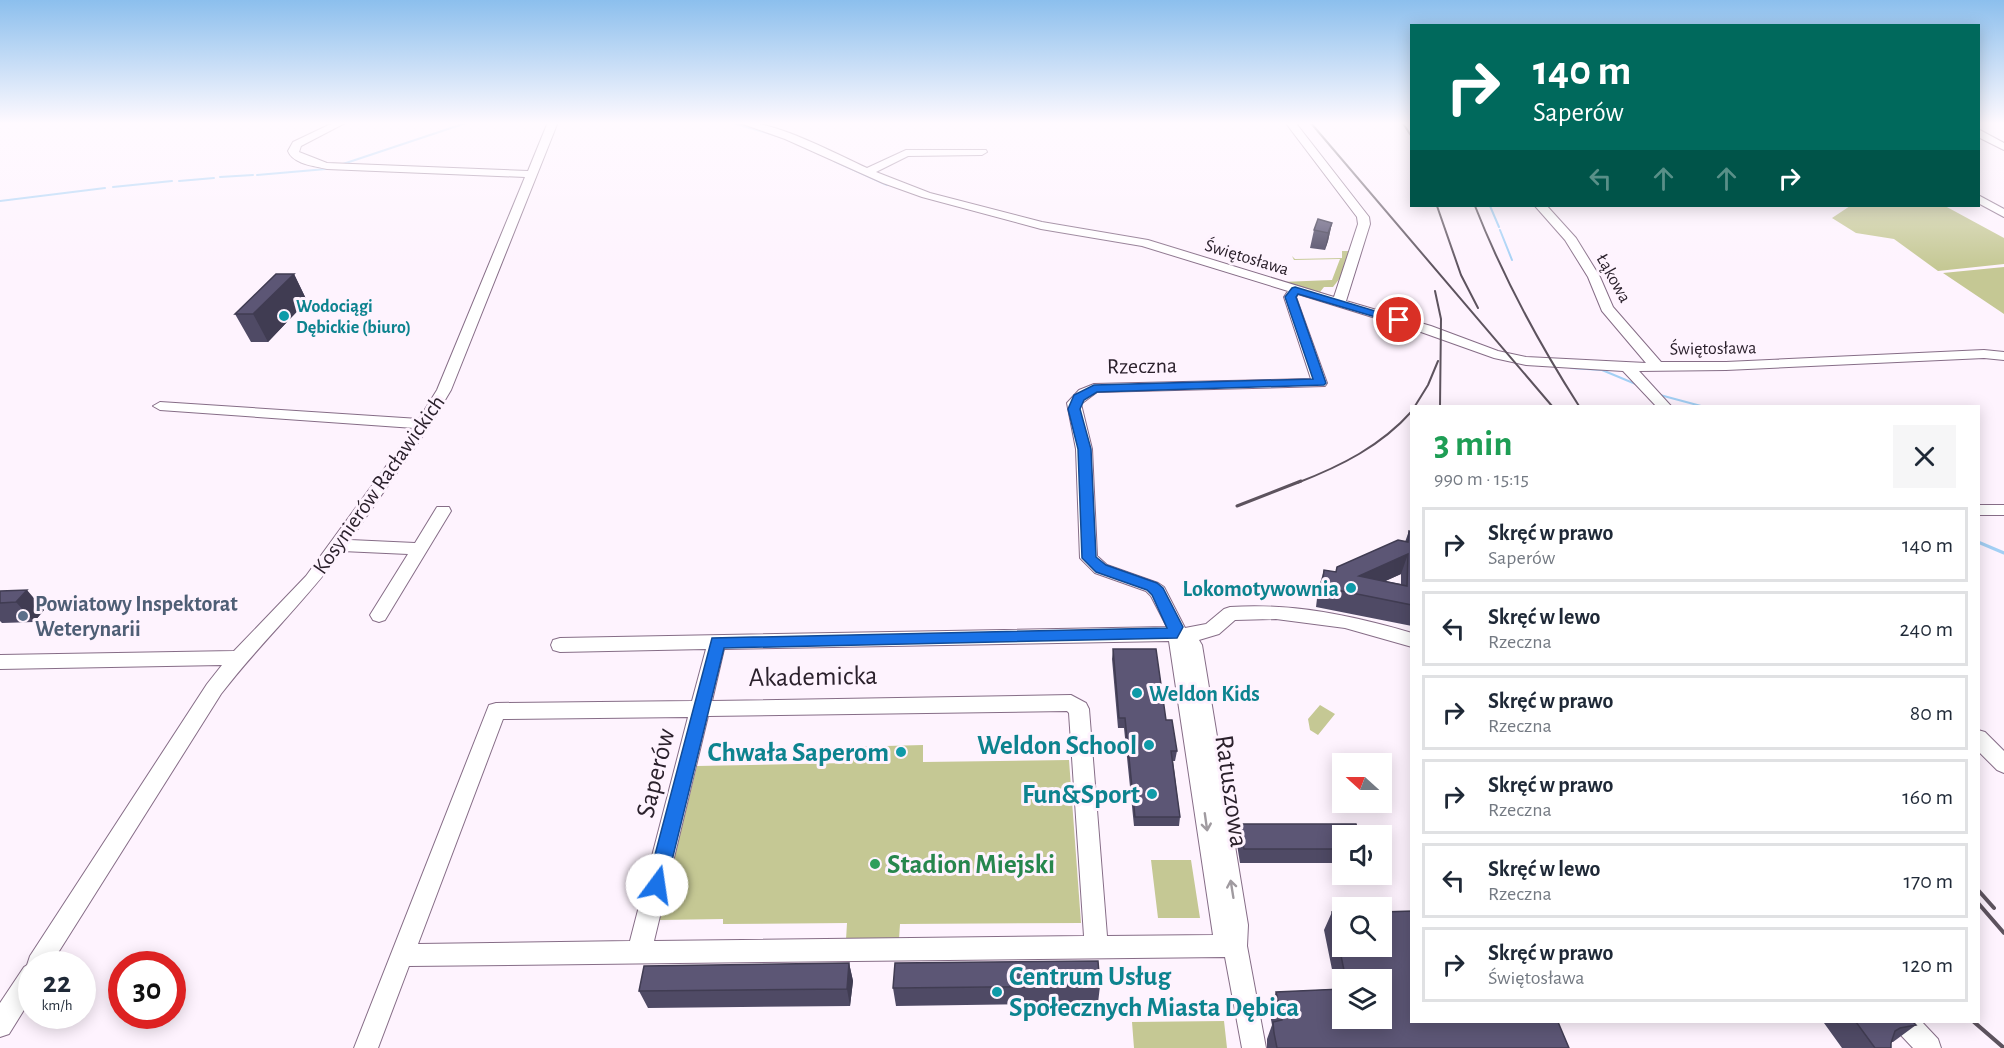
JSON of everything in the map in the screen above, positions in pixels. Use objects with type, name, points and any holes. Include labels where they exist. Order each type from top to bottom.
[{"type":"street","points":[[444,171],[532,174]]},
{"type":"street","name":"Kosynierów Racławickich","points":[[46,951],[214,689],[238,658],[312,580],[424,424],[444,390],[533,171]]},
{"type":"street","points":[[1328,171],[1363,217],[1364,224],[1339,303]]},
{"type":"street","name":"Świętosława","points":[[867,172],[946,201],[1041,225],[1135,241],[1426,328],[1512,358],[1556,364],[1657,367],[1802,364],[1984,354],[2004,356]]},
{"type":"street","points":[[1980,199],[2004,214]]},
{"type":"street","name":"Łąkowa","points":[[1542,207],[1570,238],[1594,277],[1607,308],[1657,367]]},
{"type":"street","points":[[1325,299],[1344,284]]},
{"type":"street","name":"Rzeczna","points":[[1181,634],[1158,592],[1152,587],[1101,569],[1089,558],[1084,449],[1074,403],[1084,393],[1094,388],[1320,383],[1290,297],[1295,290]]},
{"type":"street","points":[[1627,367],[1663,405]]},
{"type":"street","points":[[160,406],[424,424]]},
{"type":"street","points":[[1980,510],[2004,510]]},
{"type":"street","points":[[379,615],[443,511]]},
{"type":"street","points":[[337,545],[418,549]]},
{"type":"street","points":[[561,645],[1207,633],[1215,630],[1230,614],[1291,613],[1340,621],[1410,639]]},
{"type":"street","name":"Ratuszowa","points":[[1181,634],[1222,928],[1226,939],[1235,946],[1254,1048]]},
{"type":"street","name":"Saperów","points":[[639,953],[717,642]]},
{"type":"street","points":[[0,662],[182,657],[238,658]]},
{"type":"street","name":"Akademicka","points":[[366,1048],[496,711],[630,711],[1066,702],[1076,705],[1079,710],[1096,949]]},
{"type":"street","points":[[1980,740],[2001,756]]},
{"type":"street","points":[[402,955],[1235,946]]},
{"type":"street","points":[[0,1025],[18,997]]},
{"type":"street","points":[[1907,1023],[1929,1048]]},
{"type":"green space","points":[[1848,207],[1947,207],[2004,238],[2004,264],[1938,271],[1894,239],[1856,233],[1832,218]]},
{"type":"green space","points":[[1342,251],[1349,251],[1340,278],[1333,287],[1324,287],[1320,292],[1281,282],[1332,280],[1340,259],[1294,260],[1292,256],[1295,259],[1342,258]]},
{"type":"green space","points":[[2004,267],[2004,314],[1943,273]]},
{"type":"green space","points":[[1320,705],[1335,714],[1318,735],[1310,730],[1308,719]]},
{"type":"green space","name":"Stadion Miejski","points":[[923,745],[923,762],[1069,760],[1081,923],[900,924],[899,939],[846,940],[847,923],[723,924],[723,919],[659,920],[697,766],[845,763],[848,747]]},
{"type":"green space","points":[[1151,860],[1191,860],[1200,918],[1158,918]]},
{"type":"green space","points":[[1224,1021],[1227,1048],[1134,1048],[1132,1022]]},
{"type":"building","points":[[1318,219],[1332,223],[1328,233],[1314,230]]},
{"type":"building","points":[[276,274],[294,274],[253,314],[235,314]]},
{"type":"building","points":[[1410,531],[1410,605],[1322,587],[1324,570],[1336,572],[1337,567],[1398,540],[1408,542]],"holes":[[[1408,554],[1407,586],[1359,576]]]},
{"type":"building","points":[[27,590],[16,602],[0,603],[0,591]]},
{"type":"building","points":[[1113,649],[1156,649],[1166,720],[1172,720],[1177,751],[1171,751],[1180,817],[1135,817],[1125,718],[1119,718]]},
{"type":"building","points":[[1240,824],[1356,825],[1332,825],[1332,849],[1244,849]]},
{"type":"building","points":[[1410,911],[1410,1023],[1558,1023],[1569,1048],[1277,1048],[1273,1022],[1282,1020],[1276,992],[1332,989],[1332,1029],[1392,1029],[1392,969],[1344,969],[1341,957],[1392,957],[1392,912]]},
{"type":"building","points":[[1098,961],[1100,986],[893,988],[895,963]]},
{"type":"building","points":[[849,963],[847,989],[639,991],[644,966]]},
{"type":"building","points":[[1857,1023],[1914,1023],[1916,1025],[1895,1031],[1891,1048],[1875,1048]]},
{"type":"waterway","points":[[257,175],[304,171]]},
{"type":"waterway","points":[[856,171],[887,185]]},
{"type":"waterway","points":[[220,177],[253,175]]},
{"type":"waterway","points":[[179,181],[214,178]]},
{"type":"waterway","points":[[113,187],[172,181]]},
{"type":"waterway","points":[[0,201],[105,188]]},
{"type":"waterway","points":[[1490,207],[1499,227]]},
{"type":"waterway","points":[[1500,230],[1512,260]]},
{"type":"waterway","points":[[1571,368],[1602,370],[1638,385]]},
{"type":"waterway","points":[[1660,395],[1697,405]]},
{"type":"waterway","points":[[1980,543],[2004,553]]},
{"type":"railway","points":[[1352,171],[1551,405]]},
{"type":"railway","points":[[1437,207],[1461,275],[1478,308]]},
{"type":"railway","points":[[1475,207],[1522,309],[1578,405]]},
{"type":"railway","points":[[1435,291],[1441,319],[1440,405]]},
{"type":"railway","points":[[1416,405],[1428,385],[1438,361]]},
{"type":"railway","points":[[1297,483],[1329,470],[1374,445],[1410,413]]},
{"type":"railway","points":[[1237,506],[1301,481]]},
{"type":"railway","points":[[1980,892],[1994,908]]},
{"type":"railway","points":[[1980,905],[2004,933]]},
{"type":"railway","points":[[1975,1023],[2004,1048]]},
{"type":"place","name":"Wodociągi Dębickie (biuro)","points":[[284,316]]},
{"type":"place","name":"Lokomotywownia","points":[[1351,588]]},
{"type":"place","name":"Powiatowy Inspektorat Weterynarii","points":[[23,616]]},
{"type":"place","name":"Weldon Kids","points":[[1137,693]]},
{"type":"place","name":"Weldon School","points":[[1149,745]]},
{"type":"place","name":"Chwała Saperom","points":[[901,752]]},
{"type":"place","name":"Fun&Sport","points":[[1152,794]]},
{"type":"place","name":"Stadion Miejski","points":[[875,864]]},
{"type":"place","name":"Centrum Usług Społecznych Miasta Dębica","points":[[997,992]]},
{"type":"route","points":[[657,885],[717,642],[1172,634],[1172,630],[1176,627],[1158,592],[1142,581],[1101,569],[1089,558],[1084,449],[1074,403],[1084,393],[1094,388],[1320,383],[1290,297],[1295,290],[1399,320]]}]
